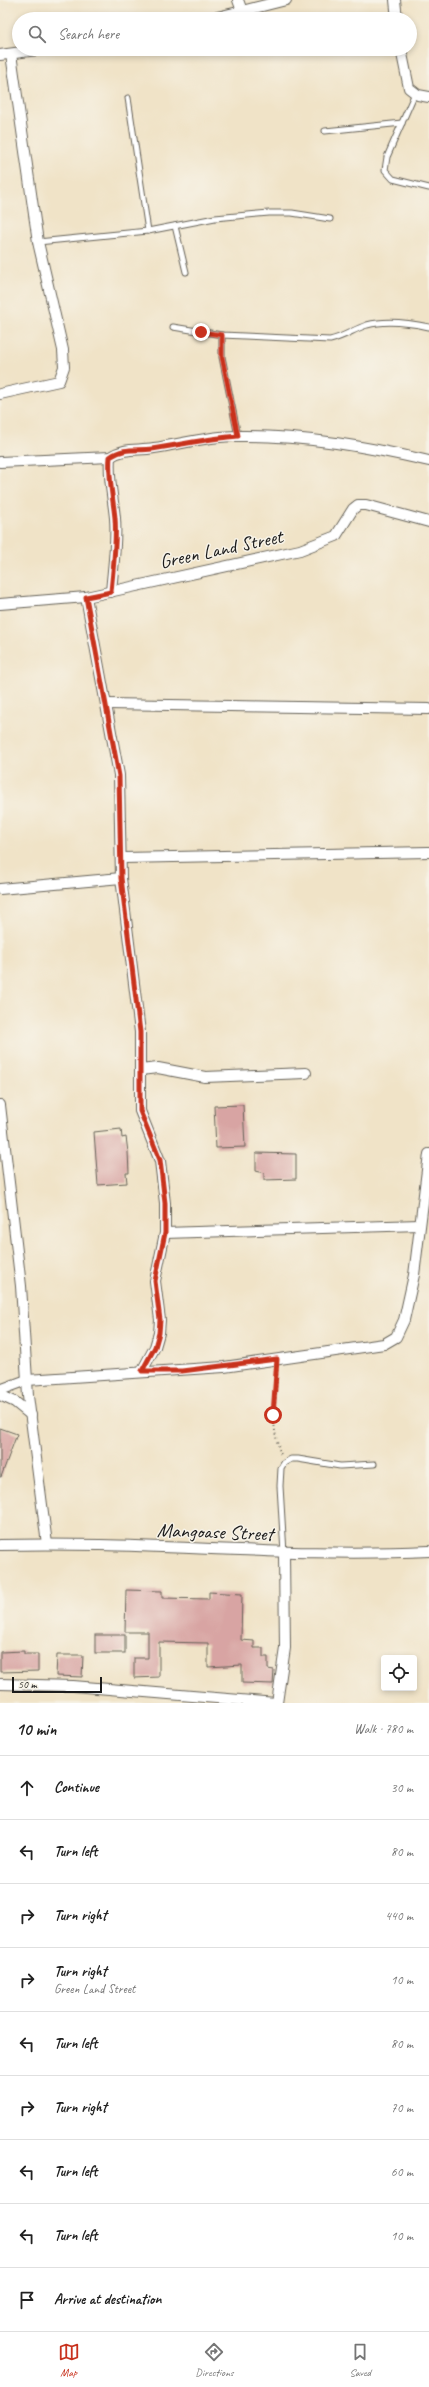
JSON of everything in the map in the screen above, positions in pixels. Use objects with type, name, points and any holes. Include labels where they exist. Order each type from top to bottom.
[{"type":"street","points":[[238,0],[242,11]]},
{"type":"street","points":[[238,12],[286,0]]},
{"type":"street","points":[[395,0],[396,12]]},
{"type":"street","points":[[0,55],[11,54],[38,242],[63,350],[64,367],[59,381],[0,394]]},
{"type":"street","points":[[402,56],[409,88],[415,93],[429,96]]},
{"type":"street","points":[[0,462],[110,457],[119,451],[129,449],[151,449],[238,436],[333,442],[366,446],[429,461]]},
{"type":"street","points":[[110,457],[109,471],[115,519],[115,553],[111,592]]},
{"type":"street","name":"Green Land Street","points":[[0,604],[86,597],[300,550],[331,540],[340,532],[353,509],[358,505],[366,505],[429,522]]},
{"type":"street","points":[[86,597],[108,704],[119,776],[123,858],[121,878],[139,1024],[140,1111],[160,1160],[165,1203],[165,1233],[155,1281],[160,1320],[159,1333],[155,1347],[142,1371]]},
{"type":"street","points":[[108,704],[429,709]]},
{"type":"street","points":[[123,858],[429,852]]},
{"type":"street","points":[[0,889],[121,878]]},
{"type":"street","points":[[140,1070],[158,1068],[205,1077],[306,1073]]},
{"type":"street","points":[[0,1110],[21,1286],[31,1415],[47,1544]]},
{"type":"street","points":[[0,1390],[28,1380],[142,1371],[182,1371],[384,1344],[396,1337],[404,1320],[414,1275],[429,1154]]},
{"type":"street","points":[[165,1233],[420,1225]]},
{"type":"street","points":[[0,1395],[15,1402],[31,1415]]},
{"type":"street","name":"Mangoase Street","points":[[0,1545],[47,1544],[284,1553],[429,1551]]},
{"type":"street","points":[[0,1684],[81,1687],[276,1703],[285,1648],[284,1553]]},
{"type":"lane","points":[[415,93],[387,157],[387,173],[393,179],[400,182],[429,188]]},
{"type":"lane","points":[[128,98],[148,231]]},
{"type":"lane","points":[[325,131],[402,123]]},
{"type":"lane","points":[[38,242],[148,231],[215,218],[292,213],[330,219]]},
{"type":"lane","points":[[175,226],[186,272]]},
{"type":"lane","points":[[173,327],[222,335],[330,340],[341,338],[367,325],[374,324],[402,323],[429,327]]},
{"type":"lane","points":[[222,335],[222,357],[238,436]]},
{"type":"lane","points":[[284,1553],[280,1486],[281,1468],[284,1463],[291,1459],[298,1459],[340,1466],[374,1464]]},
{"type":"path","points":[[277,1359],[273,1415],[275,1435],[284,1463]]},
{"type":"building","points":[[243,1105],[245,1147],[216,1148],[214,1106]]},
{"type":"building","points":[[121,1129],[122,1138],[126,1137],[128,1152],[129,1173],[126,1173],[127,1183],[98,1185],[94,1132]]},
{"type":"building","points":[[256,1153],[296,1154],[296,1179],[264,1180],[264,1173],[256,1171]]},
{"type":"building","points":[[0,1428],[17,1434],[1,1477],[0,1477]]},
{"type":"building","points":[[126,1590],[162,1591],[162,1598],[209,1599],[209,1592],[242,1594],[241,1640],[254,1641],[254,1648],[263,1648],[263,1657],[268,1657],[268,1669],[274,1670],[273,1684],[242,1683],[242,1665],[208,1667],[208,1643],[159,1642],[159,1677],[134,1678],[134,1658],[148,1658],[148,1632],[125,1632]]},
{"type":"building","points":[[95,1635],[125,1635],[125,1653],[95,1653]]},
{"type":"building","points":[[24,1651],[24,1654],[38,1654],[38,1671],[0,1672],[0,1652]]},
{"type":"building","points":[[57,1655],[83,1655],[82,1677],[56,1676]]},
{"type":"route","points":[[201,332],[222,335],[222,357],[238,436],[219,437],[151,449],[129,449],[119,451],[110,457],[109,471],[115,519],[115,553],[111,592],[86,597],[108,704],[119,776],[123,858],[121,878],[133,963],[140,1032],[140,1111],[160,1160],[165,1203],[165,1233],[155,1281],[160,1320],[159,1333],[155,1347],[142,1371],[182,1371],[224,1367],[277,1359],[277,1384],[273,1401],[273,1415]]}]
